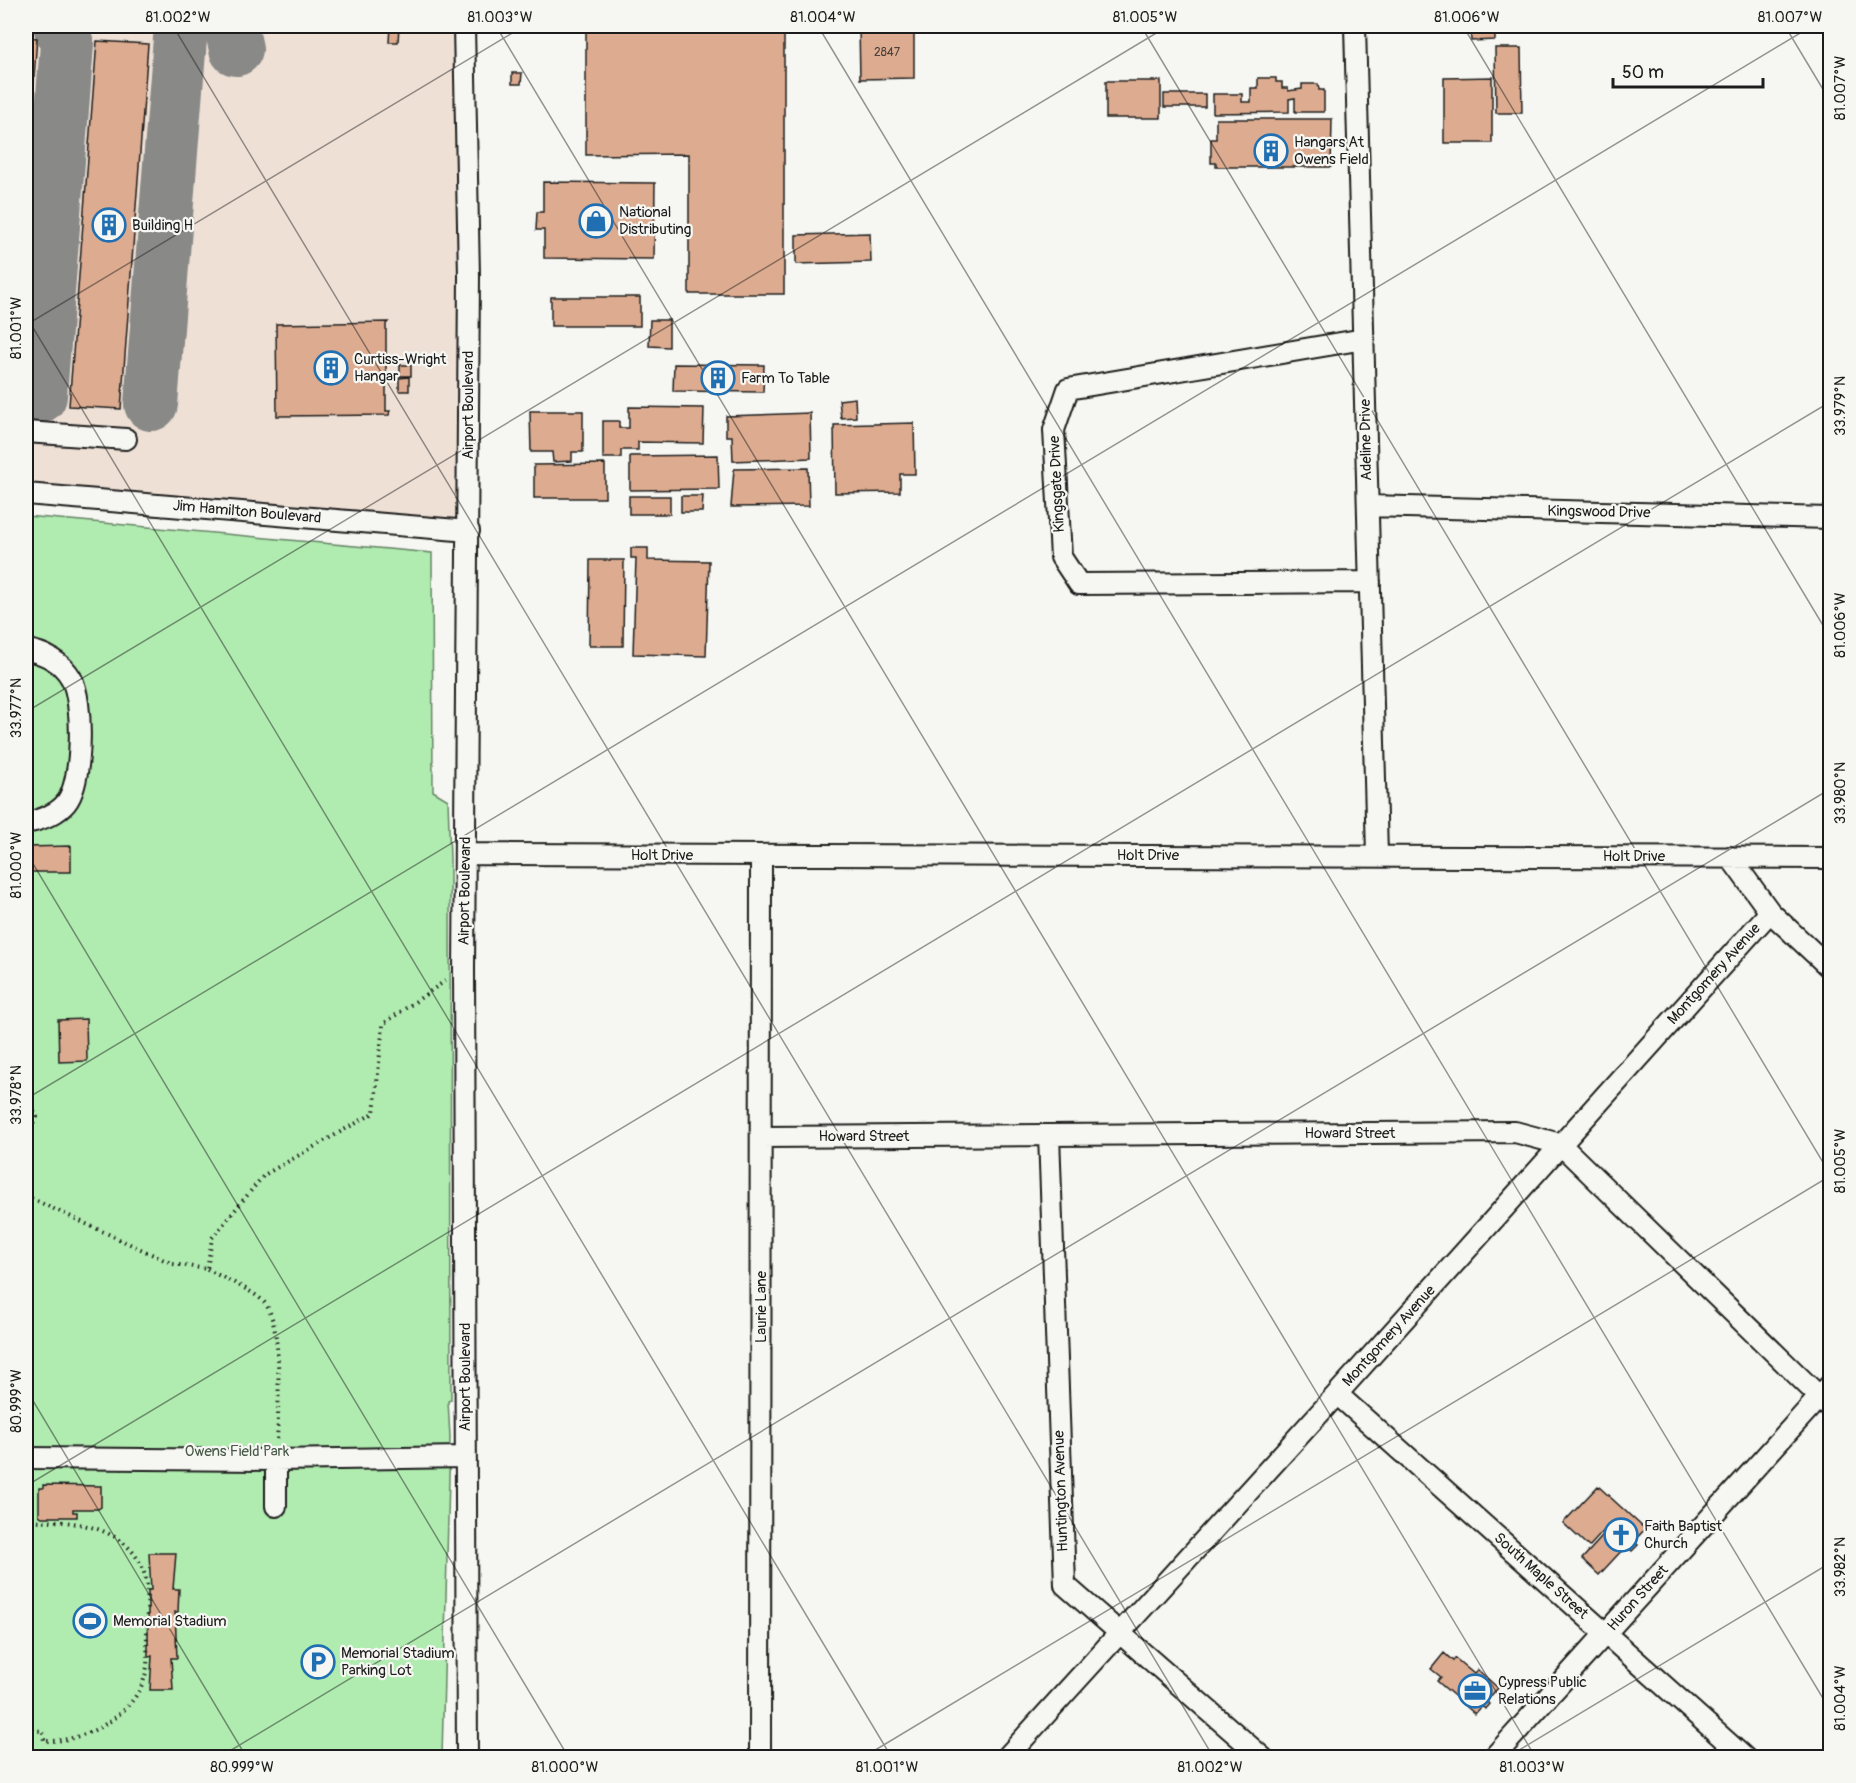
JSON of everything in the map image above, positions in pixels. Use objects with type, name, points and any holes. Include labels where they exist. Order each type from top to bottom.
[{"type":"street","name":"Airport Boulevard","points":[[464,26],[469,276],[469,531],[464,970],[467,1758]]},
{"type":"street","name":"Adeline Drive","points":[[1355,26],[1377,855]]},
{"type":"street","name":"Kingsgate Drive","points":[[1364,339],[1068,389],[1054,430],[1061,557],[1079,584],[1370,582]]},
{"type":"street","points":[[26,432],[126,439]]},
{"type":"street","name":"Jim Hamilton Boulevard","points":[[26,494],[469,531]]},
{"type":"street","name":"Kingswood Drive","points":[[1368,506],[1830,518]]},
{"type":"street","points":[[26,651],[49,657],[71,678],[78,697],[78,759],[75,785],[66,803],[49,816],[26,823]]},
{"type":"street","name":"Holt Drive","points":[[466,854],[1830,858]]},
{"type":"street","name":"Laurie Lane","points":[[760,1758],[761,856]]},
{"type":"street","points":[[1730,857],[1770,912],[1830,968]]},
{"type":"street","name":"Montgomery Avenue","points":[[1006,1758],[1770,912]]},
{"type":"street","name":"Howard Street","points":[[761,1137],[1515,1132],[1560,1144],[1827,1396]]},
{"type":"street","name":"Huntington Avenue","points":[[1049,1135],[1065,1585],[1263,1758]]},
{"type":"street","name":"South Maple Street","points":[[1337,1394],[1745,1758]]},
{"type":"street","name":"Huron Street","points":[[1493,1758],[1827,1396]]},
{"type":"street","points":[[26,1458],[276,1460],[465,1457]]},
{"type":"street","points":[[276,1460],[276,1506]]},
{"type":"path","points":[[207,1269],[212,1239],[264,1175],[374,1113],[383,1024],[423,994],[464,970]]},
{"type":"path","points":[[26,1095],[37,1117],[26,1134]]},
{"type":"path","points":[[26,1196],[173,1264],[207,1269],[264,1301],[274,1325],[279,1386],[276,1460]]},
{"type":"path","points":[[26,1521],[68,1521],[87,1524],[120,1541],[142,1571],[147,1584],[147,1626],[146,1672],[140,1687],[115,1717],[97,1730],[56,1742],[44,1741],[43,1731],[26,1731]]},
{"type":"shaded area","points":[[26,26],[464,26],[469,531],[26,494]]},
{"type":"green space","name":"Owens Field Park","points":[[26,516],[432,553],[433,791],[448,800],[450,859],[451,1400],[448,1401],[450,1437],[442,1757],[26,1757]]},
{"type":"building","points":[[390,26],[399,26],[398,42],[389,42]]},
{"type":"building","points":[[586,26],[784,26],[784,294],[689,294],[689,154],[586,155]]},
{"type":"building","points":[[859,26],[914,26],[914,78],[860,79]]},
{"type":"building","points":[[1470,26],[1495,26],[1495,40],[1471,41]]},
{"type":"building","points":[[26,37],[37,38],[26,183]]},
{"type":"building","name":"Building H","points":[[97,41],[148,44],[121,409],[69,406]]},
{"type":"building","points":[[1495,48],[1521,48],[1522,113],[1496,113]]},
{"type":"building","points":[[512,73],[522,73],[521,84],[512,84]]},
{"type":"building","points":[[1492,77],[1492,143],[1444,143],[1444,78]]},
{"type":"building","points":[[1258,78],[1276,78],[1276,82],[1282,82],[1282,88],[1288,88],[1288,91],[1302,89],[1302,84],[1318,84],[1319,90],[1324,90],[1324,112],[1295,112],[1295,98],[1289,99],[1289,112],[1213,113],[1213,94],[1242,94],[1242,102],[1251,102],[1251,88],[1258,88]]},
{"type":"building","points":[[1106,81],[1161,81],[1161,118],[1106,118]]},
{"type":"building","points":[[1164,94],[1205,94],[1205,107],[1164,107]]},
{"type":"building","name":"Hangars At Owens Field","points":[[1216,119],[1332,119],[1331,167],[1216,167],[1216,163],[1211,163],[1211,139],[1216,139]]},
{"type":"building","name":"National Distributing","points":[[543,182],[655,183],[654,259],[544,258],[544,230],[536,230],[537,212],[543,212]]},
{"type":"building","points":[[870,233],[871,262],[796,264],[796,235]]},
{"type":"building","points":[[551,297],[640,297],[640,326],[551,326]]},
{"type":"building","points":[[650,320],[669,320],[669,347],[649,346]]},
{"type":"building","name":"Curtiss-Wright Hangar","points":[[388,322],[386,324],[386,411],[390,411],[389,415],[277,416],[276,324]]},
{"type":"building","name":"Farm To Table","points":[[674,364],[764,365],[763,392],[673,391]]},
{"type":"building","points":[[400,365],[411,365],[411,376],[400,376]]},
{"type":"building","points":[[409,377],[409,391],[399,391],[399,378]]},
{"type":"building","points":[[855,398],[856,417],[841,418],[839,400]]},
{"type":"building","points":[[629,407],[704,408],[703,443],[638,442],[638,450],[621,450],[621,458],[603,458],[603,421],[619,421],[619,428],[629,428]]},
{"type":"building","points":[[530,411],[583,411],[583,452],[572,452],[572,461],[553,462],[552,452],[531,452]]},
{"type":"building","points":[[810,413],[811,458],[733,461],[732,436],[726,436],[726,416]]},
{"type":"building","points":[[914,423],[915,474],[900,474],[900,492],[835,493],[834,425]]},
{"type":"building","points":[[718,455],[719,489],[630,490],[630,456]]},
{"type":"building","points":[[605,464],[605,498],[534,498],[534,465]]},
{"type":"building","points":[[808,468],[809,506],[731,507],[734,469]]},
{"type":"building","points":[[629,496],[670,496],[670,514],[629,514]]},
{"type":"building","points":[[681,496],[703,496],[702,512],[681,512]]},
{"type":"building","points":[[631,548],[648,548],[648,560],[709,561],[706,656],[633,654],[636,558],[631,558]]},
{"type":"building","points":[[590,560],[624,560],[623,646],[589,646]]},
{"type":"building","points":[[71,846],[71,872],[26,872],[26,847]]},
{"type":"building","points":[[86,1019],[87,1061],[59,1062],[58,1020]]},
{"type":"building","points":[[43,1485],[101,1486],[101,1507],[73,1509],[73,1512],[77,1512],[77,1517],[42,1517],[39,1515],[39,1488],[43,1488]]},
{"type":"building","name":"Faith Baptist Church","points":[[1598,1486],[1645,1529],[1634,1541],[1638,1545],[1632,1551],[1626,1546],[1599,1575],[1582,1559],[1610,1528],[1608,1526],[1589,1547],[1563,1523]]},
{"type":"building","points":[[149,1553],[176,1553],[173,1589],[179,1589],[178,1612],[175,1612],[177,1658],[171,1658],[173,1690],[150,1690],[152,1656],[148,1657],[148,1590],[151,1590]]},
{"type":"building","points":[[1444,1653],[1453,1661],[1455,1658],[1474,1674],[1478,1670],[1498,1688],[1486,1701],[1489,1704],[1485,1709],[1482,1706],[1475,1714],[1437,1681],[1441,1677],[1431,1669]]},
{"type":"taxiway","points":[[40,396],[67,44],[60,26]]},
{"type":"taxiway","points":[[151,404],[181,26]]},
{"type":"taxiway","points":[[231,26],[236,49]]},
{"type":"place","name":"Hangars At Owens Field","points":[[1271,151]]},
{"type":"place","name":"National Distributing","points":[[596,221]]},
{"type":"place","name":"Building H","points":[[109,225]]},
{"type":"place","name":"Curtiss-Wright Hangar","points":[[331,368]]},
{"type":"place","name":"Farm To Table","points":[[718,378]]},
{"type":"place","name":"Faith Baptist Church","points":[[1621,1535]]},
{"type":"place","name":"Memorial Stadium","points":[[90,1621]]},
{"type":"place","name":"Memorial Stadium Parking Lot","points":[[318,1662]]},
{"type":"place","name":"Cypress Public Relations","points":[[1475,1691]]}]
